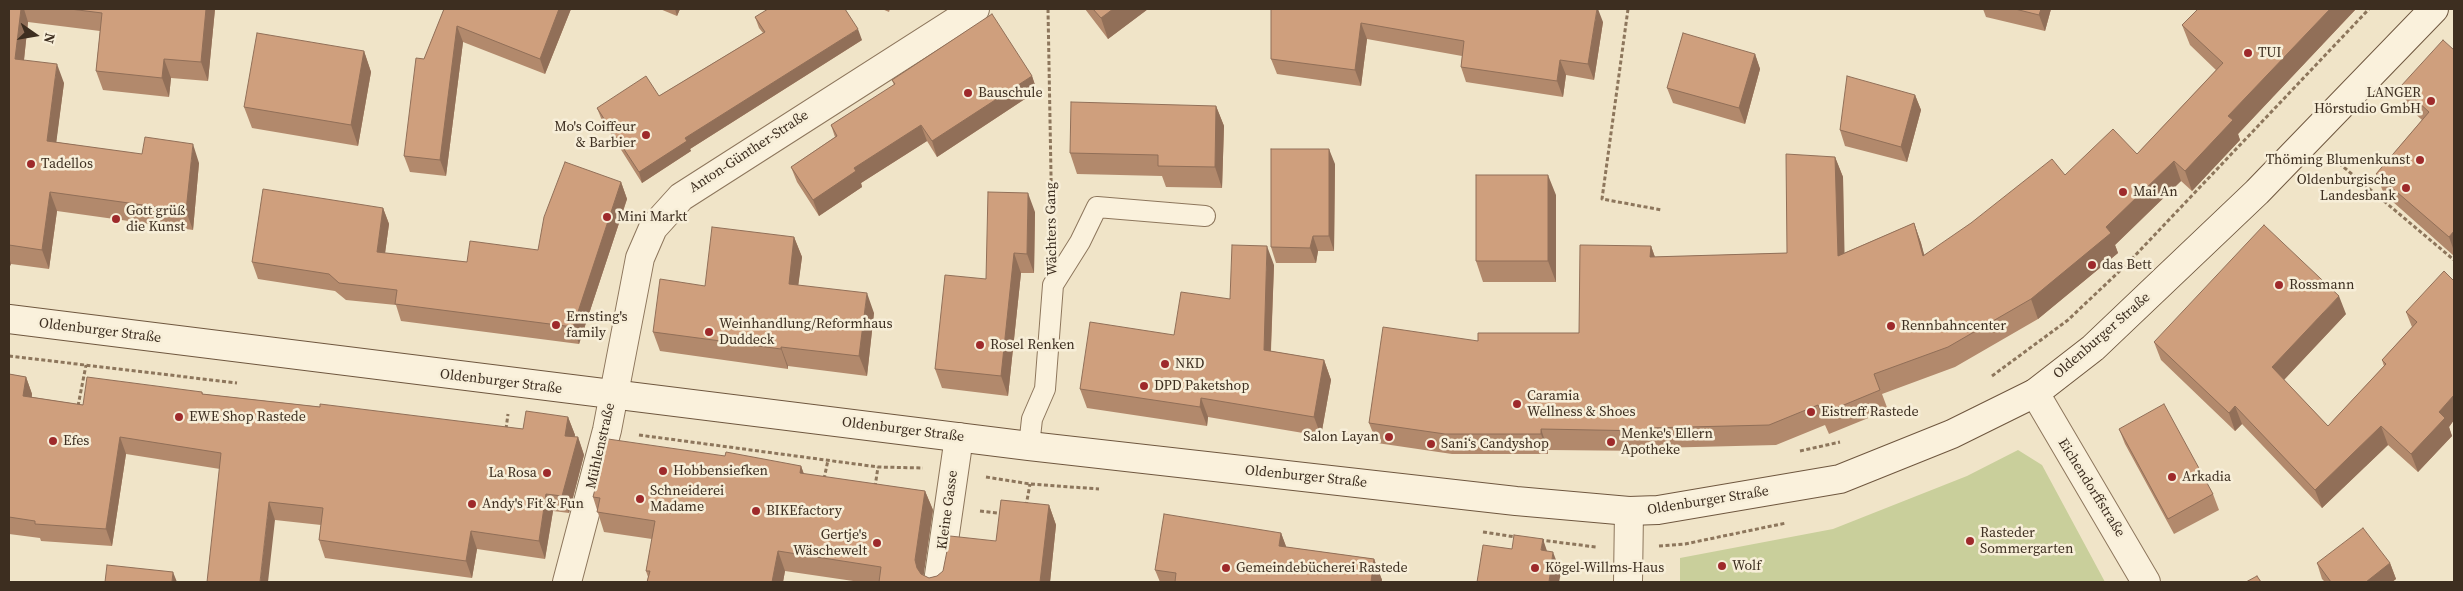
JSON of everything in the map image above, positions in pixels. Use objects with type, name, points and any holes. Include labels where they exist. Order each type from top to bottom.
[{"type":"street","name":"Anton-Günther-Straße","points":[[613,396],[640,258],[653,228],[675,203],[681,197],[798,120],[974,9]]},
{"type":"street","name":"Oldenburger Straße","points":[[9,319],[613,396],[1029,446],[1506,500],[1629,510],[1658,510],[1840,479],[1952,434],[2035,393],[2093,348],[2257,192],[2434,9]]},
{"type":"street","name":"Eichendorffstraße","points":[[2035,393],[2049,420],[2146,582]]},
{"type":"street","name":"Mühlenstraße","points":[[567,582],[607,430],[613,396]]},
{"type":"street","name":"Kleine Gasse","points":[[938,582],[959,437]]},
{"type":"street","points":[[1628,582],[1629,510]]},
{"type":"lane","name":"Wächters Gang","points":[[1029,446],[1032,419],[1045,389],[1053,286],[1080,242],[1097,207],[1206,216]]},
{"type":"path","name":"Wächters Gang","points":[[1048,9],[1052,236]]},
{"type":"path","points":[[1628,9],[1602,199],[1662,210]]},
{"type":"path","points":[[1991,376],[2068,320],[2127,264],[2369,9]]},
{"type":"path","points":[[2326,162],[2331,156],[2454,260]]},
{"type":"path","points":[[9,356],[239,383]]},
{"type":"path","points":[[77,414],[86,365]]},
{"type":"path","points":[[498,413],[517,415]]},
{"type":"path","points":[[505,432],[508,414]]},
{"type":"path","points":[[607,430],[878,467],[926,468],[1030,484],[1109,490]]},
{"type":"path","points":[[1799,451],[1846,439]]},
{"type":"path","points":[[875,490],[878,467]]},
{"type":"path","points":[[1538,540],[1628,549],[1685,544],[1793,522]]},
{"type":"path","points":[[1481,532],[1519,538]]},
{"type":"green space","points":[[2018,450],[2042,465],[2105,582],[1680,582],[1680,558],[1833,529],[1967,476]]},
{"type":"building","points":[[9,9],[21,9],[15,59],[57,64],[47,141],[142,154],[145,137],[193,144],[186,211],[50,192],[42,250],[9,245]]},
{"type":"building","points":[[70,9],[206,9],[201,62],[164,59],[162,78],[96,71],[102,13]]},
{"type":"building","points":[[444,9],[559,9],[540,59],[457,26],[440,160],[404,156],[416,58],[424,59]]},
{"type":"building","points":[[768,9],[845,9],[858,29],[685,138],[687,141],[639,172],[597,108],[646,76],[659,96],[765,32],[755,17]]},
{"type":"building","points":[[1093,9],[1113,9],[1101,18]]},
{"type":"building","points":[[1271,9],[1597,9],[1588,64],[1560,60],[1557,81],[1461,67],[1464,41],[1361,23],[1355,70],[1271,59]]},
{"type":"building","points":[[2015,9],[2041,9],[2039,15]]},
{"type":"building","points":[[2198,9],[2330,9],[2228,116],[2233,120],[2185,171],[2174,161],[2106,227],[2111,233],[2031,299],[1948,347],[1874,374],[1880,390],[1822,414],[1818,405],[1769,425],[1648,428],[1648,431],[1541,429],[1541,434],[1445,434],[1369,423],[1383,327],[1478,341],[1478,333],[1579,333],[1580,245],[1651,246],[1650,257],[1787,253],[1786,154],[1835,157],[1838,256],[1914,223],[1923,256],[1971,223],[2052,159],[2065,175],[2113,129],[2137,154],[2223,63],[2182,25]]},
{"type":"building","points":[[992,14],[1032,76],[932,141],[921,125],[854,168],[856,171],[813,200],[791,167],[837,136],[831,125],[895,84],[892,80]]},
{"type":"building","points":[[257,33],[364,51],[351,125],[244,107]]},
{"type":"building","points":[[1683,33],[1755,54],[1739,108],[1667,88]]},
{"type":"building","points":[[2443,40],[2454,50],[2454,231],[2449,237],[2376,174],[2429,112],[2401,86]]},
{"type":"building","points":[[1847,76],[1915,95],[1901,147],[1840,130]]},
{"type":"building","points":[[1071,102],[1216,106],[1215,167],[1158,166],[1158,155],[1070,153]]},
{"type":"building","points":[[1271,149],[1329,149],[1329,236],[1313,236],[1310,248],[1271,247]]},
{"type":"building","points":[[565,162],[621,182],[573,327],[395,304],[397,290],[339,283],[329,274],[252,262],[263,189],[383,208],[377,252],[467,262],[470,241],[538,250],[544,217]]},
{"type":"building","points":[[1476,175],[1548,175],[1548,261],[1476,261]]},
{"type":"building","points":[[988,192],[1028,193],[1027,254],[1014,253],[1001,376],[935,369],[945,275],[986,279]]},
{"type":"building","points":[[2264,225],[2339,296],[2272,367],[2328,426],[2386,364],[2382,360],[2417,322],[2406,312],[2444,271],[2454,281],[2454,395],[2439,412],[2445,418],[2411,454],[2381,426],[2315,490],[2235,406],[2229,413],[2154,342]]},
{"type":"building","points":[[712,227],[794,237],[789,284],[867,293],[859,356],[781,347],[781,349],[653,332],[660,279],[705,286]]},
{"type":"building","points":[[1232,245],[1267,246],[1264,350],[1324,360],[1314,417],[1201,398],[1200,407],[1080,389],[1090,322],[1174,335],[1181,292],[1230,299]]},
{"type":"building","points":[[9,374],[26,377],[23,396],[83,405],[87,377],[202,392],[202,394],[320,407],[320,404],[523,429],[526,411],[568,417],[565,436],[578,437],[562,496],[546,494],[539,541],[471,531],[466,561],[319,540],[323,508],[269,502],[260,582],[207,582],[221,453],[120,437],[106,529],[35,524],[35,521],[9,517]]},
{"type":"building","name":"Arkadia","points":[[2164,404],[2213,494],[2168,519],[2119,429]]},
{"type":"building","points":[[608,439],[725,456],[726,452],[801,466],[800,473],[925,491],[915,560],[921,574],[929,578],[937,576],[943,571],[950,536],[996,541],[1001,500],[1049,505],[1040,582],[879,582],[881,567],[778,551],[772,582],[647,582],[650,571],[646,571],[655,521],[597,512],[600,498],[593,497]]},
{"type":"building","points":[[1164,514],[1281,533],[1279,546],[1374,559],[1371,582],[1175,582],[1176,573],[1155,570]]},
{"type":"building","points":[[2363,528],[2390,563],[2366,582],[2331,582],[2317,563]]},
{"type":"building","points":[[1514,535],[1543,539],[1541,550],[1553,552],[1549,582],[1477,582],[1483,545],[1512,549]]},
{"type":"building","points":[[107,565],[173,572],[172,582],[105,582]]},
{"type":"building","points":[[2257,576],[2261,582],[2246,582]]},
{"type":"place","name":"TUI","points":[[2248,53]]},
{"type":"place","name":"Bauschule","points":[[968,93]]},
{"type":"place","name":"LANGER Hörstudio GmbH","points":[[2431,101]]},
{"type":"place","name":"Mo's Coiffeur & Barbier","points":[[646,135]]},
{"type":"place","name":"Thöming Blumenkunst","points":[[2420,160]]},
{"type":"place","name":"Tadellos","points":[[31,164]]},
{"type":"place","name":"Oldenburgische Landesbank","points":[[2406,188]]},
{"type":"place","name":"Mai An","points":[[2123,192]]},
{"type":"place","name":"Mini Markt","points":[[607,217]]},
{"type":"place","name":"Gott grüß die Kunst","points":[[116,219]]},
{"type":"place","name":"das Bett","points":[[2092,265]]},
{"type":"place","name":"Rossmann","points":[[2279,285]]},
{"type":"place","name":"Ernsting's family","points":[[556,325]]},
{"type":"place","name":"Rennbahncenter","points":[[1891,326]]},
{"type":"place","name":"Weinhandlung/Reformhaus Duddeck","points":[[709,332]]},
{"type":"place","name":"Rosel Renken","points":[[980,345]]},
{"type":"place","name":"NKD","points":[[1165,364]]},
{"type":"place","name":"DPD Paketshop","points":[[1144,386]]},
{"type":"place","name":"Caramia Wellness & Shoes","points":[[1517,404]]},
{"type":"place","name":"Eistreff Rastede","points":[[1811,412]]},
{"type":"place","name":"EWE Shop Rastede","points":[[179,417]]},
{"type":"place","name":"Salon Layan","points":[[1389,437]]},
{"type":"place","name":"Efes","points":[[53,441]]},
{"type":"place","name":"Menke's Ellern Apotheke","points":[[1611,442]]},
{"type":"place","name":"Sani‘s Candyshop","points":[[1431,444]]},
{"type":"place","name":"Hobbensiefken","points":[[663,471]]},
{"type":"place","name":"La Rosa","points":[[547,473]]},
{"type":"place","name":"Arkadia","points":[[2172,477]]},
{"type":"place","name":"Schneiderei Madame","points":[[640,499]]},
{"type":"place","name":"Andy's Fit & Fun","points":[[472,504]]},
{"type":"place","name":"BIKEfactory","points":[[756,511]]},
{"type":"place","name":"Rasteder Sommergarten","points":[[1970,541]]},
{"type":"place","name":"Gertje's Wäschewelt","points":[[877,543]]},
{"type":"place","name":"Wolf","points":[[1722,566]]},
{"type":"place","name":"Gemeindebücherei Rastede","points":[[1226,568]]},
{"type":"place","name":"Kögel-Willms-Haus","points":[[1535,568]]}]
